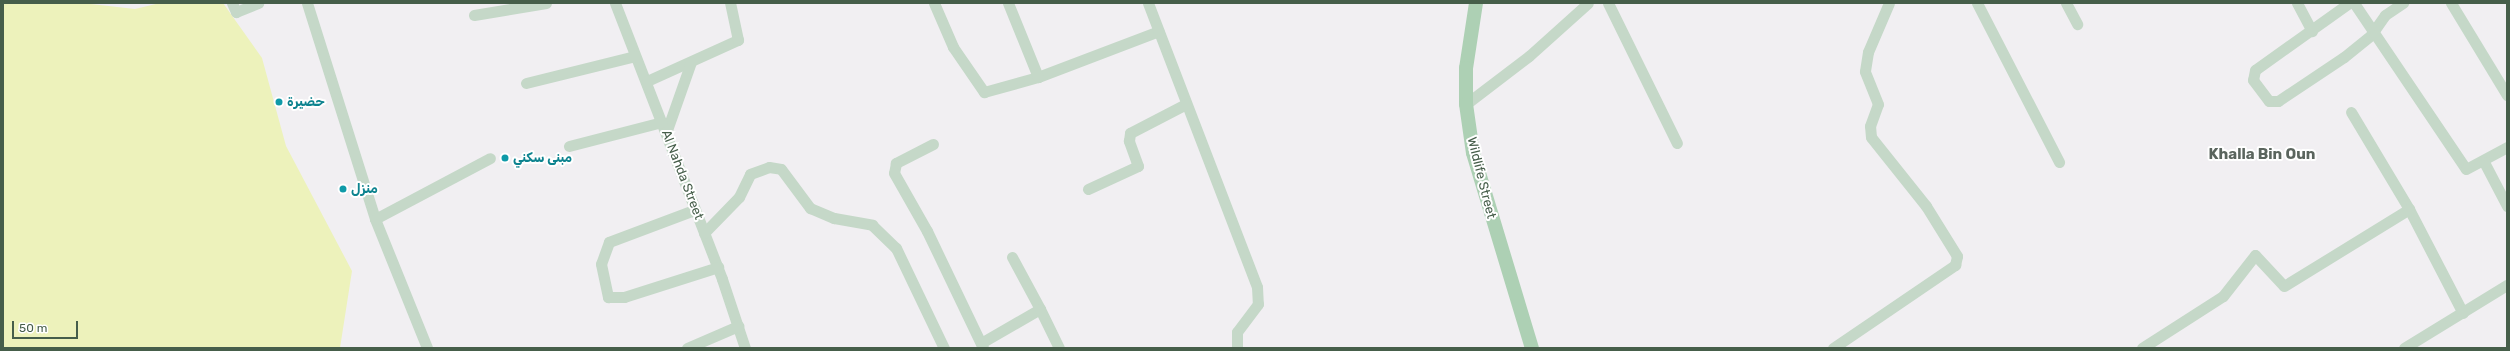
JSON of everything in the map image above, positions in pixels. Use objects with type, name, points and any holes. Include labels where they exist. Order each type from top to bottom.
[{"type":"main road","name":"Wildlife Street","points":[[1476,3],[1466,48],[1466,104],[1478,171],[1532,348]]},
{"type":"street","points":[[232,3],[236,12],[258,3]]},
{"type":"street","points":[[307,3],[375,219],[427,348]]},
{"type":"street","points":[[474,15],[546,3]]},
{"type":"street","name":"Al Nahda Street","points":[[615,3],[635,56],[647,81],[694,210],[718,267],[745,348]]},
{"type":"street","points":[[647,81],[738,40],[730,3]]},
{"type":"street","points":[[934,3],[953,47],[978,88],[990,93],[1038,77],[1159,31]]},
{"type":"street","points":[[1008,3],[1038,77]]},
{"type":"street","points":[[1148,3],[1257,287],[1258,304],[1237,332],[1237,348]]},
{"type":"street","points":[[1466,104],[1529,56],[1588,3]]},
{"type":"street","points":[[1608,3],[1677,143]]},
{"type":"street","points":[[1833,348],[1956,265],[1957,256],[1926,206],[1871,137],[1870,126],[1878,104],[1865,71],[1868,52],[1889,3]]},
{"type":"street","points":[[1977,3],[2059,162]]},
{"type":"street","points":[[2066,3],[2077,24]]},
{"type":"street","points":[[2298,3],[2312,31]]},
{"type":"street","points":[[2348,3],[2252,75],[2269,101],[2278,101],[2344,57],[2374,31],[2385,15],[2403,3]]},
{"type":"street","points":[[2354,3],[2466,169],[2484,162],[2507,147]]},
{"type":"street","points":[[2451,3],[2507,95]]},
{"type":"street","points":[[526,83],[635,56]]},
{"type":"street","points":[[666,134],[691,62]]},
{"type":"street","points":[[1088,189],[1138,166],[1128,142],[1130,133],[1186,104]]},
{"type":"street","points":[[2351,112],[2409,209],[2463,313]]},
{"type":"street","points":[[569,146],[662,122]]},
{"type":"street","points":[[933,144],[896,162],[894,172],[927,230],[982,346],[1040,309]]},
{"type":"street","points":[[375,219],[490,158]]},
{"type":"street","points":[[2484,162],[2507,206]]},
{"type":"street","points":[[704,233],[739,197],[750,174],[769,167],[781,169],[810,208],[834,218],[872,225],[896,248],[944,348]]},
{"type":"street","points":[[2142,348],[2223,296],[2255,254],[2284,286],[2409,209]]},
{"type":"street","points":[[694,210],[609,242],[601,264],[608,297],[624,297],[718,267]]},
{"type":"street","points":[[1012,257],[1059,348]]},
{"type":"street","points":[[2404,348],[2507,285]]},
{"type":"street","points":[[687,348],[738,326]]},
{"type":"green space","points":[[3,3],[82,3],[135,9],[160,3],[223,3],[262,58],[286,146],[352,271],[340,348],[3,348]]},
{"type":"place","name":"حضيرة","points":[[279,102]]},
{"type":"place","name":"مبنى سكني","points":[[505,158]]},
{"type":"place","name":"منزل","points":[[343,189]]},
{"type":"district","name":"Khalla Bin Oun","points":[[2262,155]]}]
